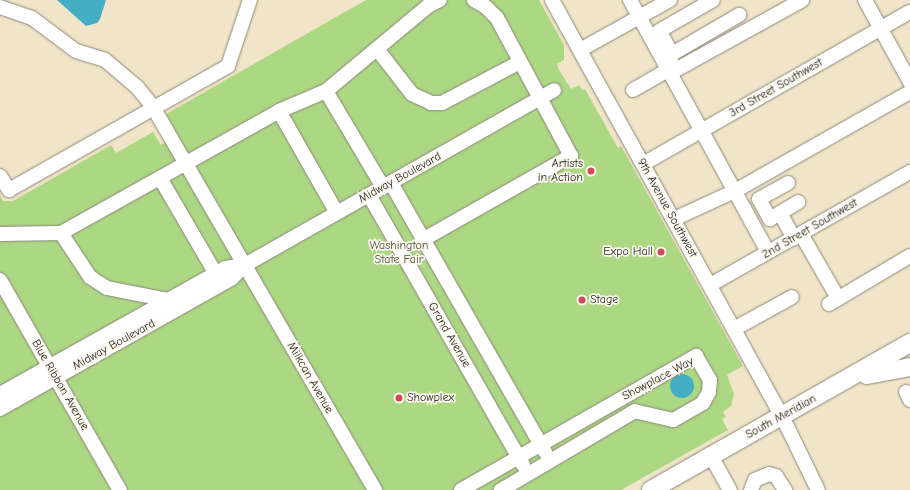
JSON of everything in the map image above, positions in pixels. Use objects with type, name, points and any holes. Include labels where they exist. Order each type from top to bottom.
[{"type":"main road","name":"South Meridian","points":[[651,490],[842,384],[910,343]]},
{"type":"main road","points":[[842,384],[876,372],[910,367]]},
{"type":"street","points":[[0,176],[8,190],[228,66],[250,0]]},
{"type":"street","points":[[0,234],[61,233],[279,111],[326,91],[428,6],[440,0]]},
{"type":"street","points":[[424,239],[572,156],[539,99],[497,18],[486,6],[474,0]]},
{"type":"street","name":"9th Avenue Southwest","points":[[552,0],[782,416],[818,490]]},
{"type":"street","points":[[630,0],[768,252]]},
{"type":"street","points":[[580,50],[670,0]]},
{"type":"street","points":[[669,71],[672,54],[659,31],[713,0]]},
{"type":"street","points":[[633,90],[802,0]]},
{"type":"street","points":[[865,0],[910,82]]},
{"type":"street","name":"Milkcan Avenue","points":[[0,7],[32,18],[76,51],[105,60],[137,87],[153,107],[170,140],[187,162],[375,490]]},
{"type":"street","name":"3rd Street Southwest","points":[[643,164],[910,12]]},
{"type":"street","points":[[672,54],[738,15]]},
{"type":"street","points":[[377,49],[412,94],[431,103],[442,103],[520,62]]},
{"type":"street","name":"Midway Boulevard","points":[[0,394],[52,372],[245,265],[554,90]]},
{"type":"street","name":"Grand Avenue","points":[[326,91],[424,239],[550,461]]},
{"type":"street","points":[[674,219],[735,191],[910,92]]},
{"type":"street","points":[[279,111],[337,213]]},
{"type":"street","name":"2nd Street Southwest","points":[[710,285],[910,172]]},
{"type":"street","points":[[160,178],[219,279]]},
{"type":"street","points":[[788,183],[759,199],[770,218],[798,202]]},
{"type":"street","name":"Grand Avenue","points":[[369,195],[528,474]]},
{"type":"street","points":[[780,212],[798,236],[833,301],[910,256]]},
{"type":"street","points":[[61,233],[90,277],[107,288],[169,300]]},
{"type":"street","name":"Midway Boulevard","points":[[0,409],[52,372],[169,300],[219,279]]},
{"type":"street","name":"Blue Ribbon Avenue","points":[[0,280],[120,490]]},
{"type":"street","points":[[734,329],[792,297]]},
{"type":"street","name":"Showplace Way","points":[[461,490],[696,356],[710,380],[709,392],[703,403],[673,420],[635,411],[501,490]]},
{"type":"street","points":[[711,456],[730,490]]},
{"type":"street","points":[[751,490],[755,480],[769,474],[776,476],[785,490]]},
{"type":"green space","name":"Washington State Fair","points":[[366,0],[539,0],[564,45],[564,60],[557,64],[559,70],[571,89],[579,85],[582,90],[585,89],[618,148],[621,146],[743,366],[727,375],[734,394],[731,406],[723,412],[726,417],[722,419],[728,430],[621,490],[0,490],[0,195],[3,201],[13,201],[111,145],[116,153],[153,132],[161,145],[178,135],[166,114]]},
{"type":"water","points":[[57,0],[106,0],[100,19],[97,23],[86,26]]},
{"type":"water","points":[[682,374],[690,378],[694,386],[690,394],[682,398],[674,394],[670,386],[674,378]]},
{"type":"place","name":"Artists in Action","points":[[591,171]]},
{"type":"place","name":"Expo Hall","points":[[661,252]]},
{"type":"place","name":"Stage","points":[[582,300]]},
{"type":"place","name":"Showplex","points":[[399,398]]}]
